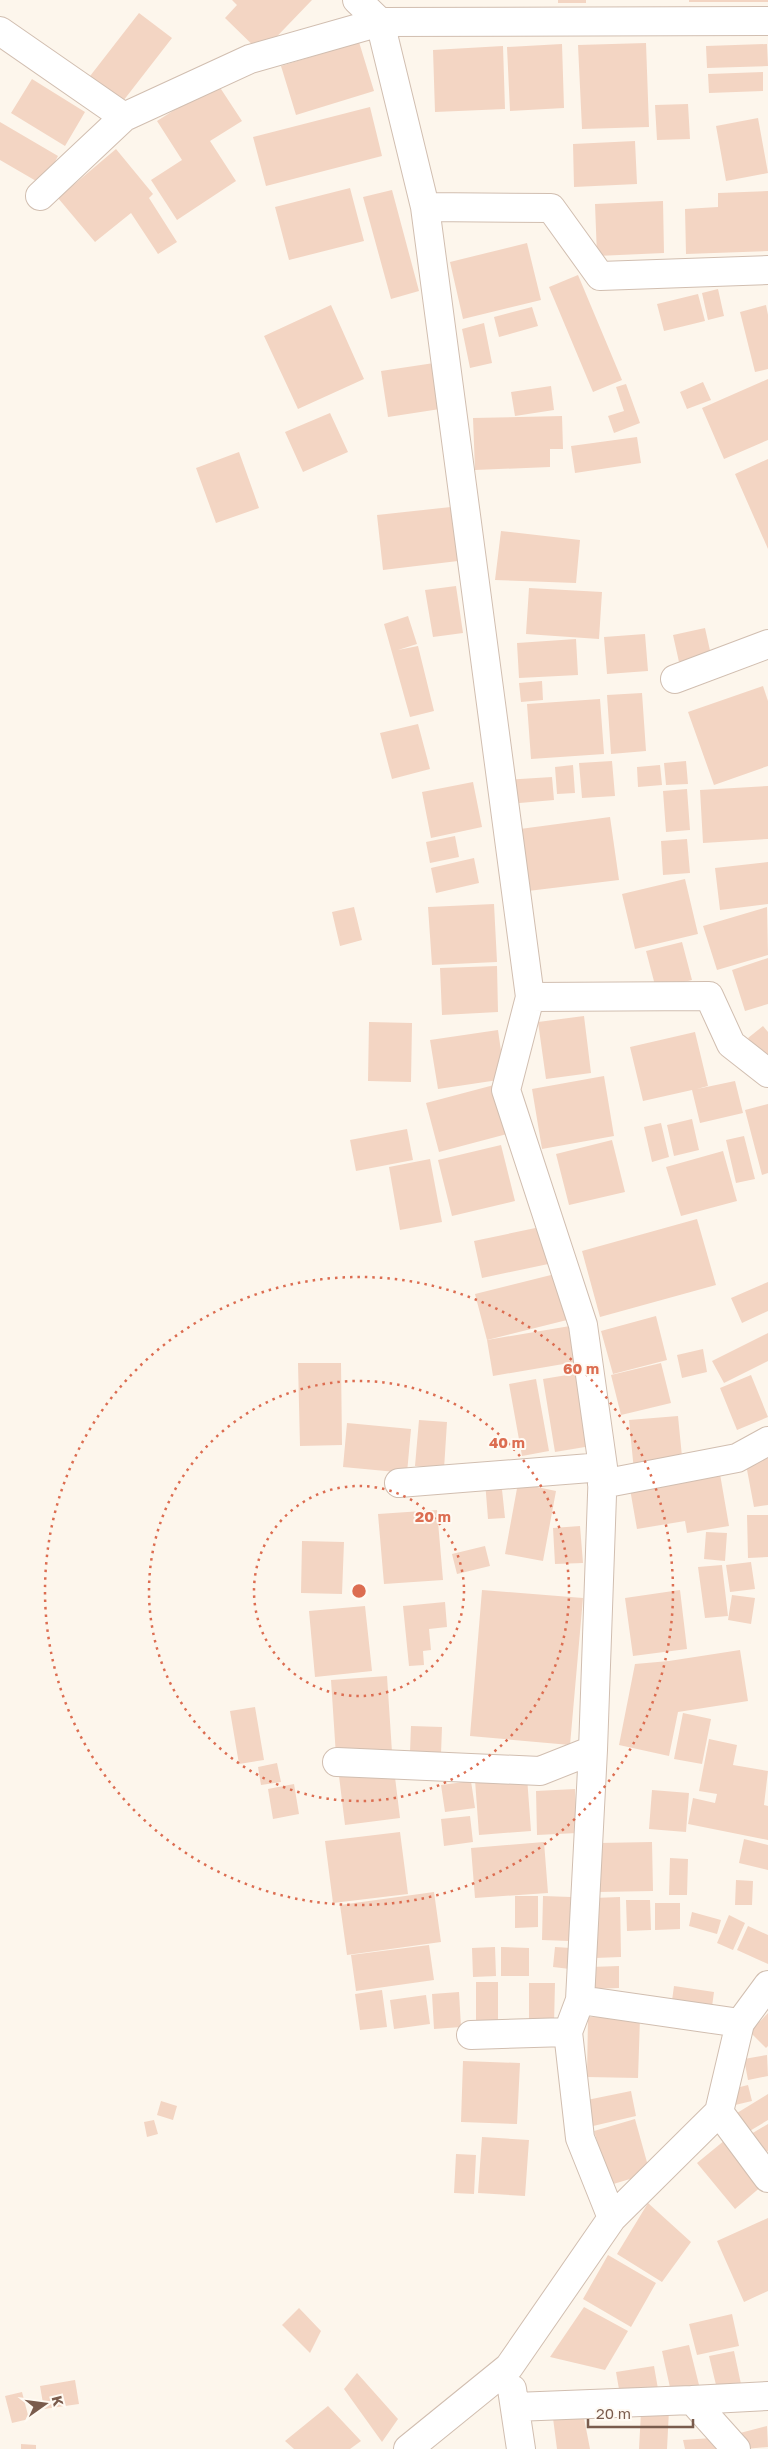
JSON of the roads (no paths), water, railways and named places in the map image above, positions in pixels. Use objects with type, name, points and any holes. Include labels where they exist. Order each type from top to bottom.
[{"type":"street","points":[[357,0],[380,22],[425,207],[530,997],[506,1090],[583,1325],[602,1476],[592,1750],[580,2000],[568,2032],[580,2138],[612,2218]]},
{"type":"street","points":[[40,196],[124,117],[250,59],[380,22],[768,21]]},
{"type":"street","points":[[0,31],[124,117]]},
{"type":"street","points":[[425,207],[551,208],[600,276],[768,270]]},
{"type":"street","points":[[675,679],[768,644]]},
{"type":"street","points":[[530,997],[709,996],[731,1044],[768,1073]]},
{"type":"street","points":[[399,1483],[602,1476],[736,1458],[768,1441]]},
{"type":"street","points":[[337,1762],[540,1771],[592,1750]]},
{"type":"street","points":[[408,2449],[509,2367],[612,2218],[719,2112],[740,2023],[768,1985]]},
{"type":"street","points":[[580,2000],[740,2023]]},
{"type":"street","points":[[471,2035],[568,2032]]},
{"type":"street","points":[[719,2112],[768,2178]]},
{"type":"street","points":[[509,2367],[521,2449]]},
{"type":"street","points":[[516,2407],[768,2396]]},
{"type":"street","points":[[692,2400],[736,2449]]}]
